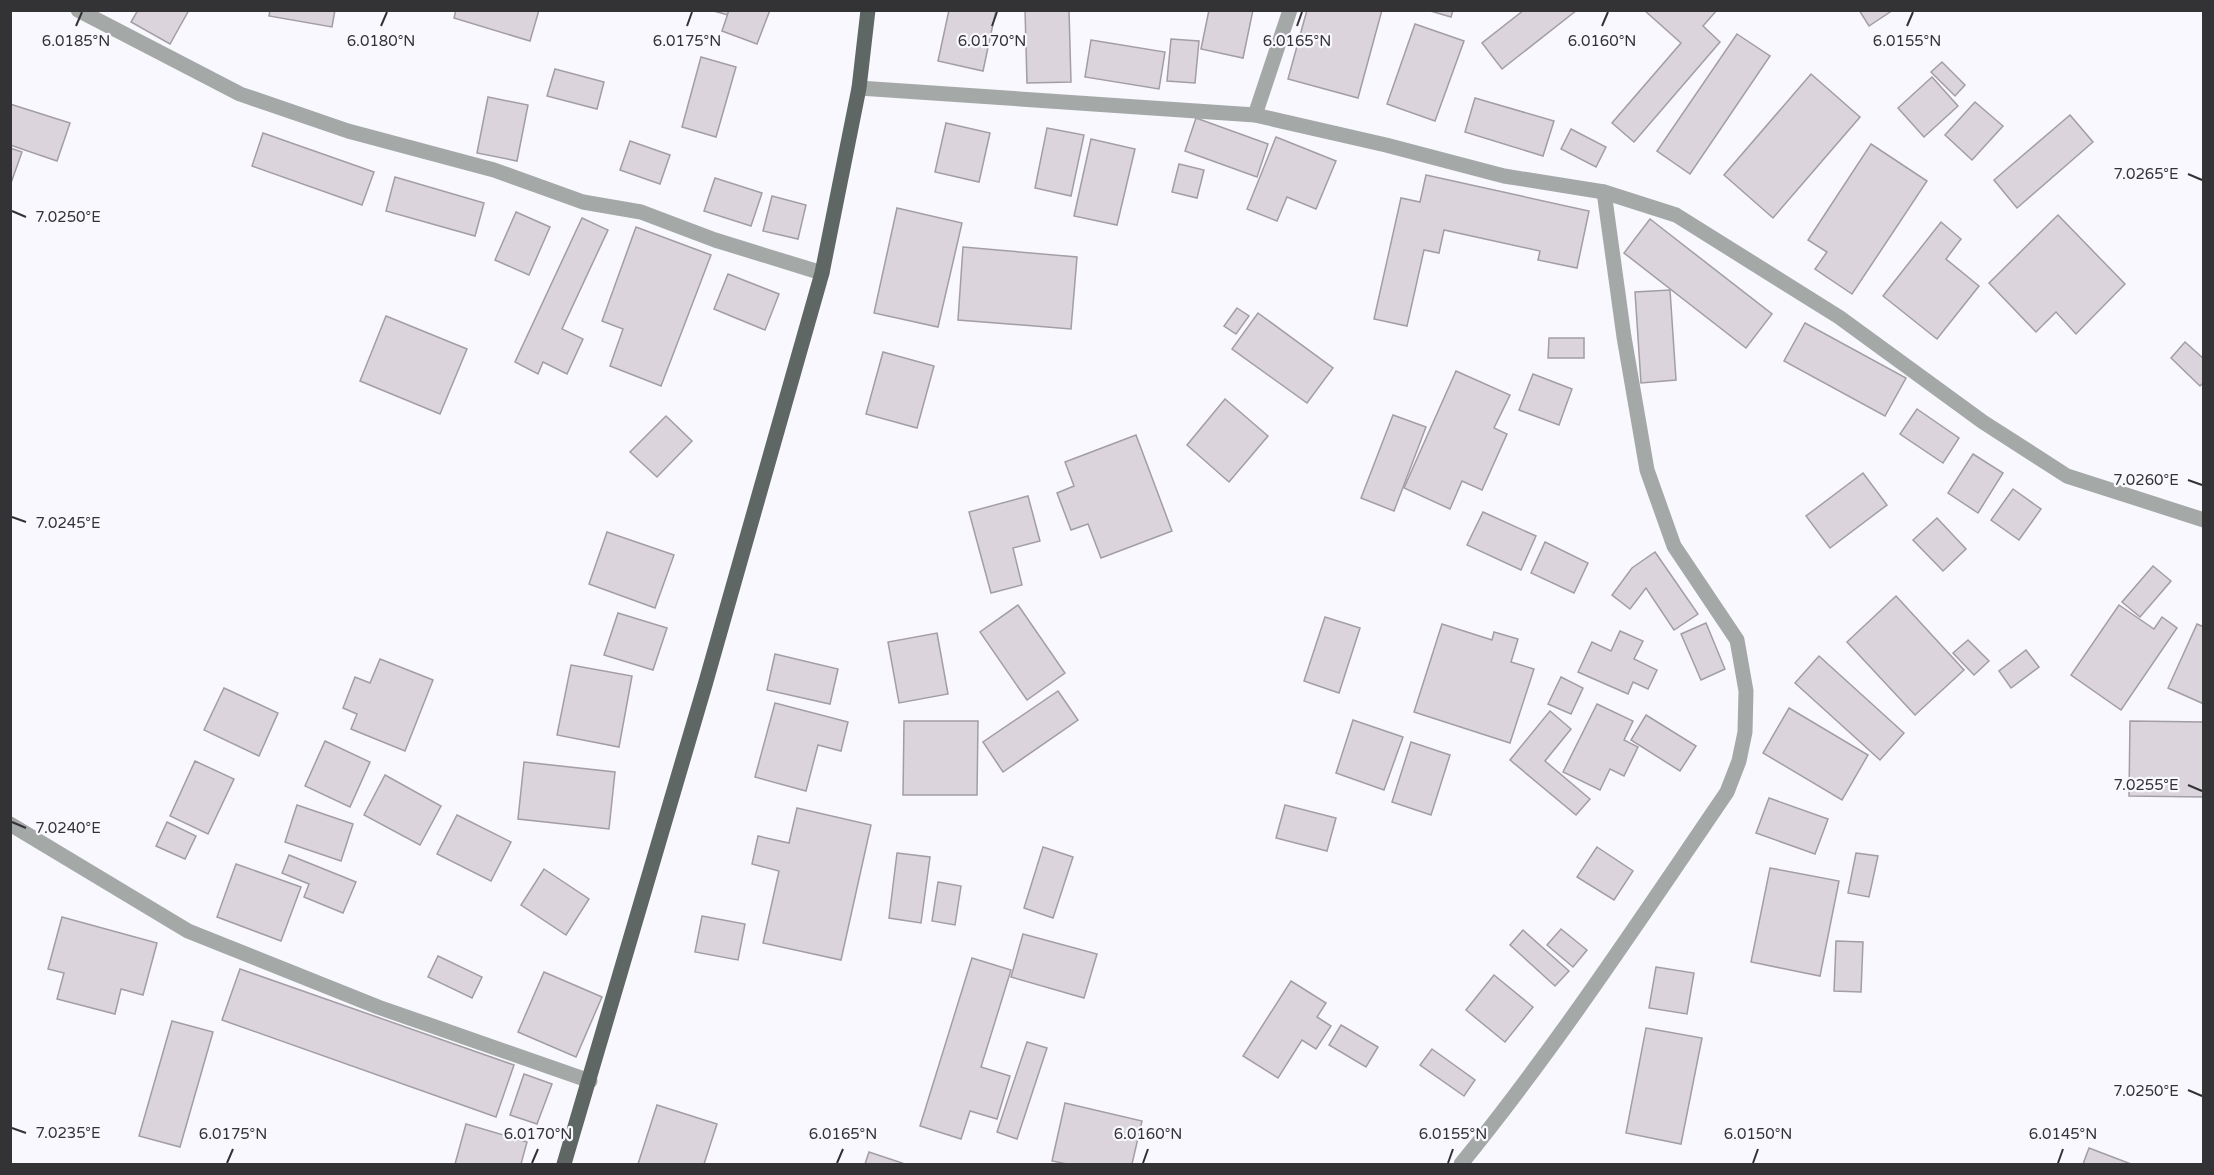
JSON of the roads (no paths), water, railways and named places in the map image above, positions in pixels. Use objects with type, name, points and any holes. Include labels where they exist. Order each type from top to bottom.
[{"type":"main road","points":[[564,1164],[590,1081],[822,273],[859,88],[868,10]]},
{"type":"street","points":[[78,10],[240,94],[348,131],[494,170],[583,202],[641,212],[715,240],[822,273]]},
{"type":"street","points":[[1255,116],[1290,10]]},
{"type":"street","points":[[859,88],[1255,116],[1386,145],[1504,176],[1605,192],[1676,214],[1839,317],[1983,422],[2067,476],[2204,520]]},
{"type":"street","points":[[1461,1164],[1505,1109],[1587,995],[1727,792],[1739,761],[1745,732],[1746,691],[1737,640],[1674,546],[1647,470],[1624,337],[1605,192]]},
{"type":"street","points":[[10,824],[188,931],[378,1007],[590,1081]]}]
